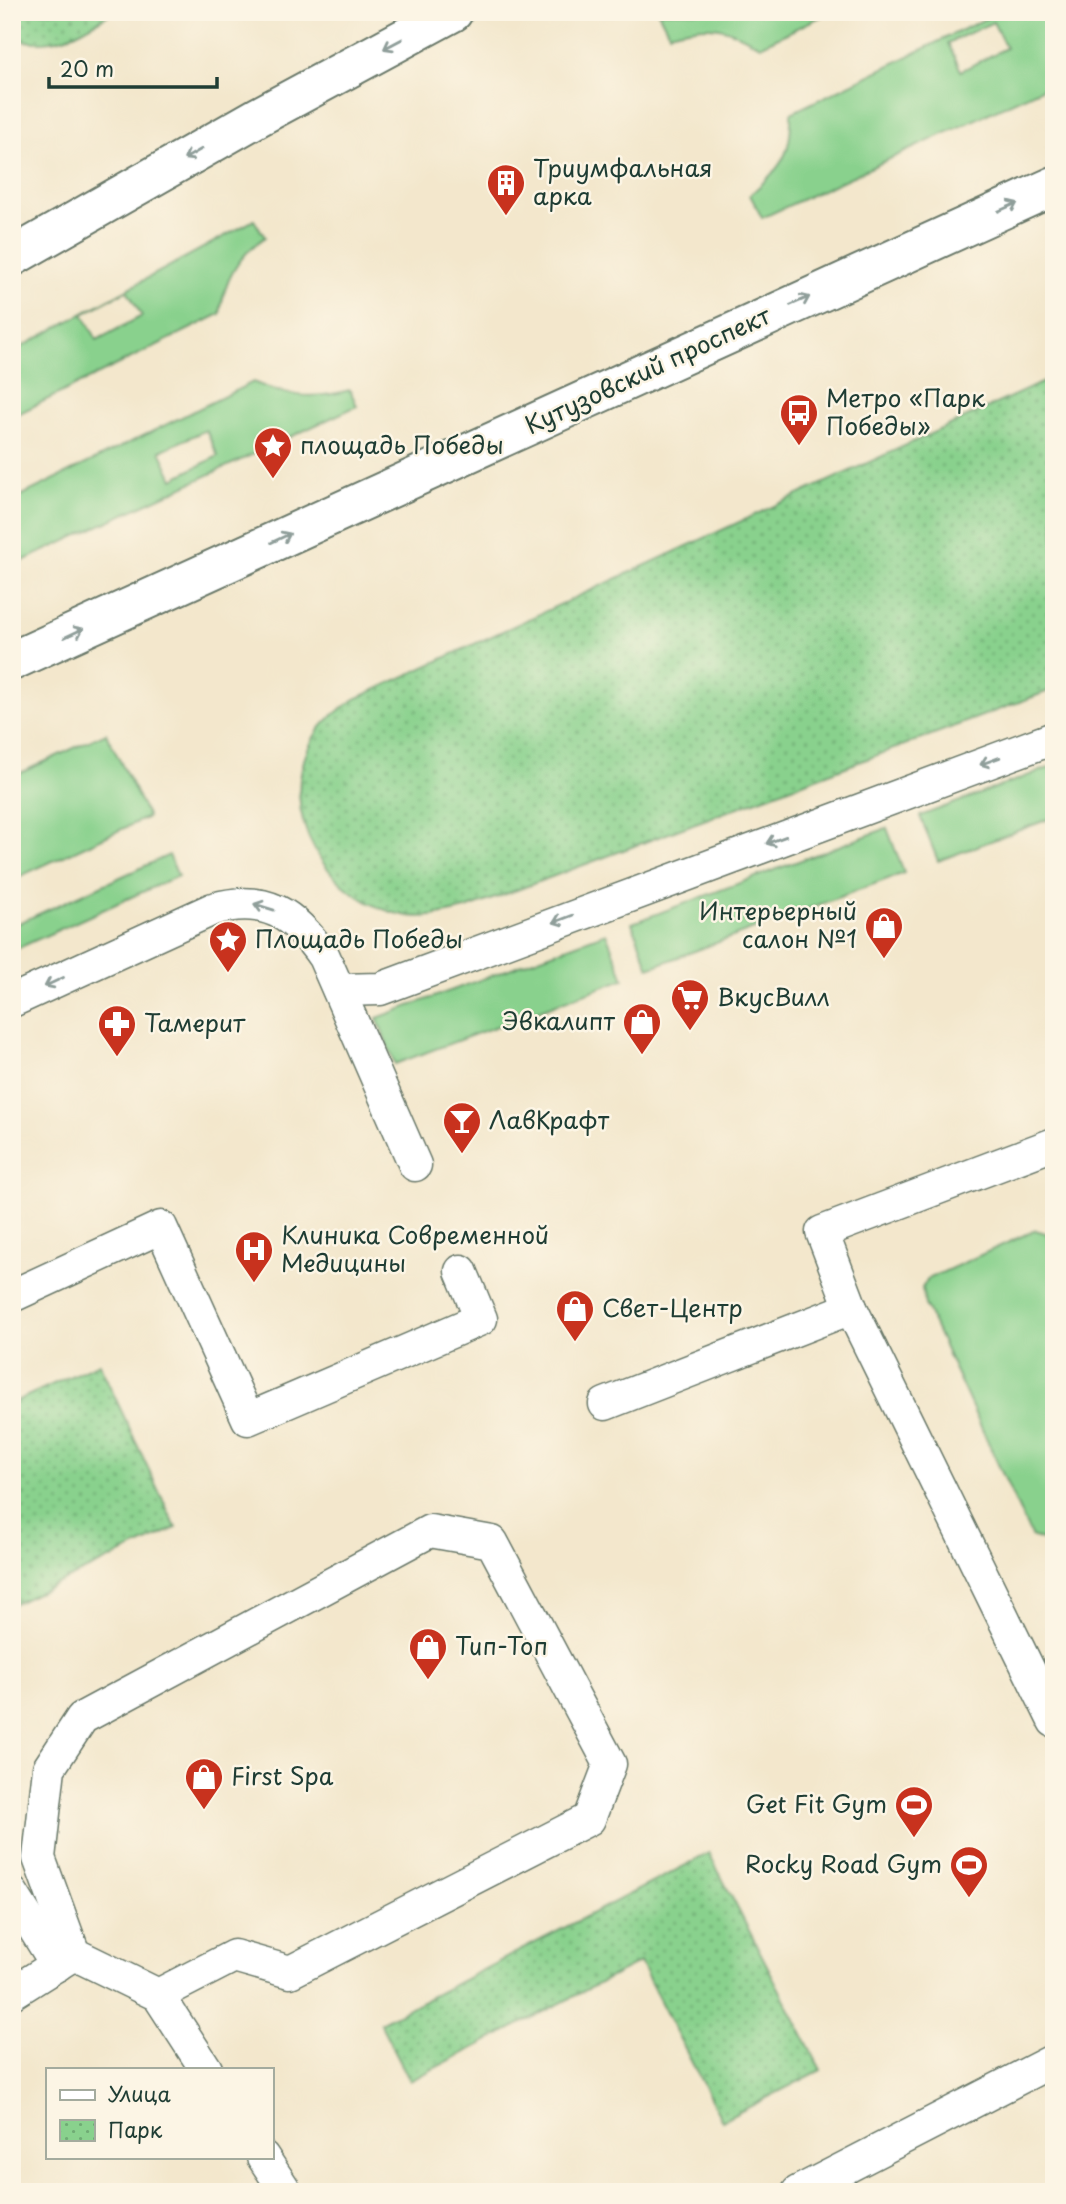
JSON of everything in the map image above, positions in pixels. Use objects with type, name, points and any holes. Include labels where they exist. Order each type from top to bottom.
[{"type":"main road","points":[[12,257],[258,117],[453,12]]},
{"type":"main road","name":"Кутузовский проспект","points":[[12,661],[1054,186]]},
{"type":"lane","points":[[340,990],[380,989],[1054,738]]},
{"type":"lane","points":[[12,1001],[213,909],[235,903],[257,904],[282,913],[304,928],[324,957],[415,1165]]},
{"type":"lane","points":[[1054,1144],[822,1233],[851,1308],[1054,1721]]},
{"type":"lane","points":[[12,1296],[161,1227],[248,1419],[481,1319],[461,1271]]},
{"type":"lane","points":[[605,1404],[851,1308]]},
{"type":"lane","points":[[66,1960],[39,1858],[49,1768],[82,1718],[430,1531],[492,1542],[610,1764],[589,1819],[290,1972],[234,1956],[158,1995]]},
{"type":"lane","points":[[12,1893],[66,1960],[158,1995],[205,2068]]},
{"type":"lane","points":[[12,1993],[66,1960]]},
{"type":"lane","points":[[798,2192],[1054,2060]]},
{"type":"lane","points":[[264,2158],[286,2192]]},
{"type":"green space","points":[[12,12],[113,12],[65,38],[27,42],[12,39]]},
{"type":"green space","points":[[658,12],[830,12],[760,46],[736,33],[716,28],[695,28],[669,33]]},
{"type":"green space","points":[[999,12],[1054,12],[1054,83],[762,218],[750,195],[777,168],[787,151],[791,113]],"holes":[[[993,22],[1006,48],[961,71],[948,43]]]},
{"type":"green space","points":[[254,220],[265,237],[247,253],[233,271],[220,314],[12,417],[12,352]],"holes":[[[127,290],[142,316],[97,340],[83,314]]]},
{"type":"green space","points":[[1054,377],[1054,689],[466,909],[415,917],[379,908],[354,893],[332,874],[315,850],[304,824],[299,796],[302,767],[321,727],[331,716],[355,699]]},
{"type":"green space","points":[[253,382],[289,394],[312,396],[350,390],[357,406],[12,566],[12,515],[15,513],[12,500]],"holes":[[[206,430],[218,456],[173,479],[160,451]]]},
{"type":"green space","points":[[106,733],[148,817],[12,880],[12,777]]},
{"type":"green space","points":[[1054,766],[1054,817],[938,861],[920,816]]},
{"type":"green space","points":[[887,828],[904,873],[649,968],[632,923]]},
{"type":"green space","points":[[169,855],[178,876],[12,951],[12,926]]},
{"type":"green space","points":[[606,933],[624,979],[395,1064],[377,1018]]},
{"type":"green space","points":[[1035,1230],[1046,1233],[1054,1246],[1054,1545],[1031,1536],[925,1305],[922,1288],[928,1279]]},
{"type":"green space","points":[[99,1363],[176,1528],[12,1605],[12,1403]]},
{"type":"green space","points":[[709,1853],[821,2070],[722,2121],[640,1962],[410,2081],[380,2023]]},
{"type":"place","name":"Триумфальная арка","points":[[506,217]]},
{"type":"place","name":"Метро «Парк Победы»","points":[[799,447]]},
{"type":"place","name":"площадь Победы","points":[[273,480]]},
{"type":"place","name":"Интерьерный салон №1","points":[[884,960]]},
{"type":"place","name":"Площадь Победы","points":[[228,974]]},
{"type":"place","name":"ВкусВилл","points":[[690,1032]]},
{"type":"place","name":"Эвкалипт","points":[[642,1056]]},
{"type":"place","name":"Тамерит","points":[[117,1058]]},
{"type":"place","name":"ЛавКрафт","points":[[462,1155]]},
{"type":"place","name":"Клиника Современной Медицины","points":[[254,1284]]},
{"type":"place","name":"Свет-Центр","points":[[575,1343]]},
{"type":"place","name":"Тип-Топ","points":[[428,1681]]},
{"type":"place","name":"First Spa","points":[[204,1811]]},
{"type":"place","name":"Get Fit Gym","points":[[914,1839]]},
{"type":"place","name":"Rocky Road Gym","points":[[969,1899]]}]
